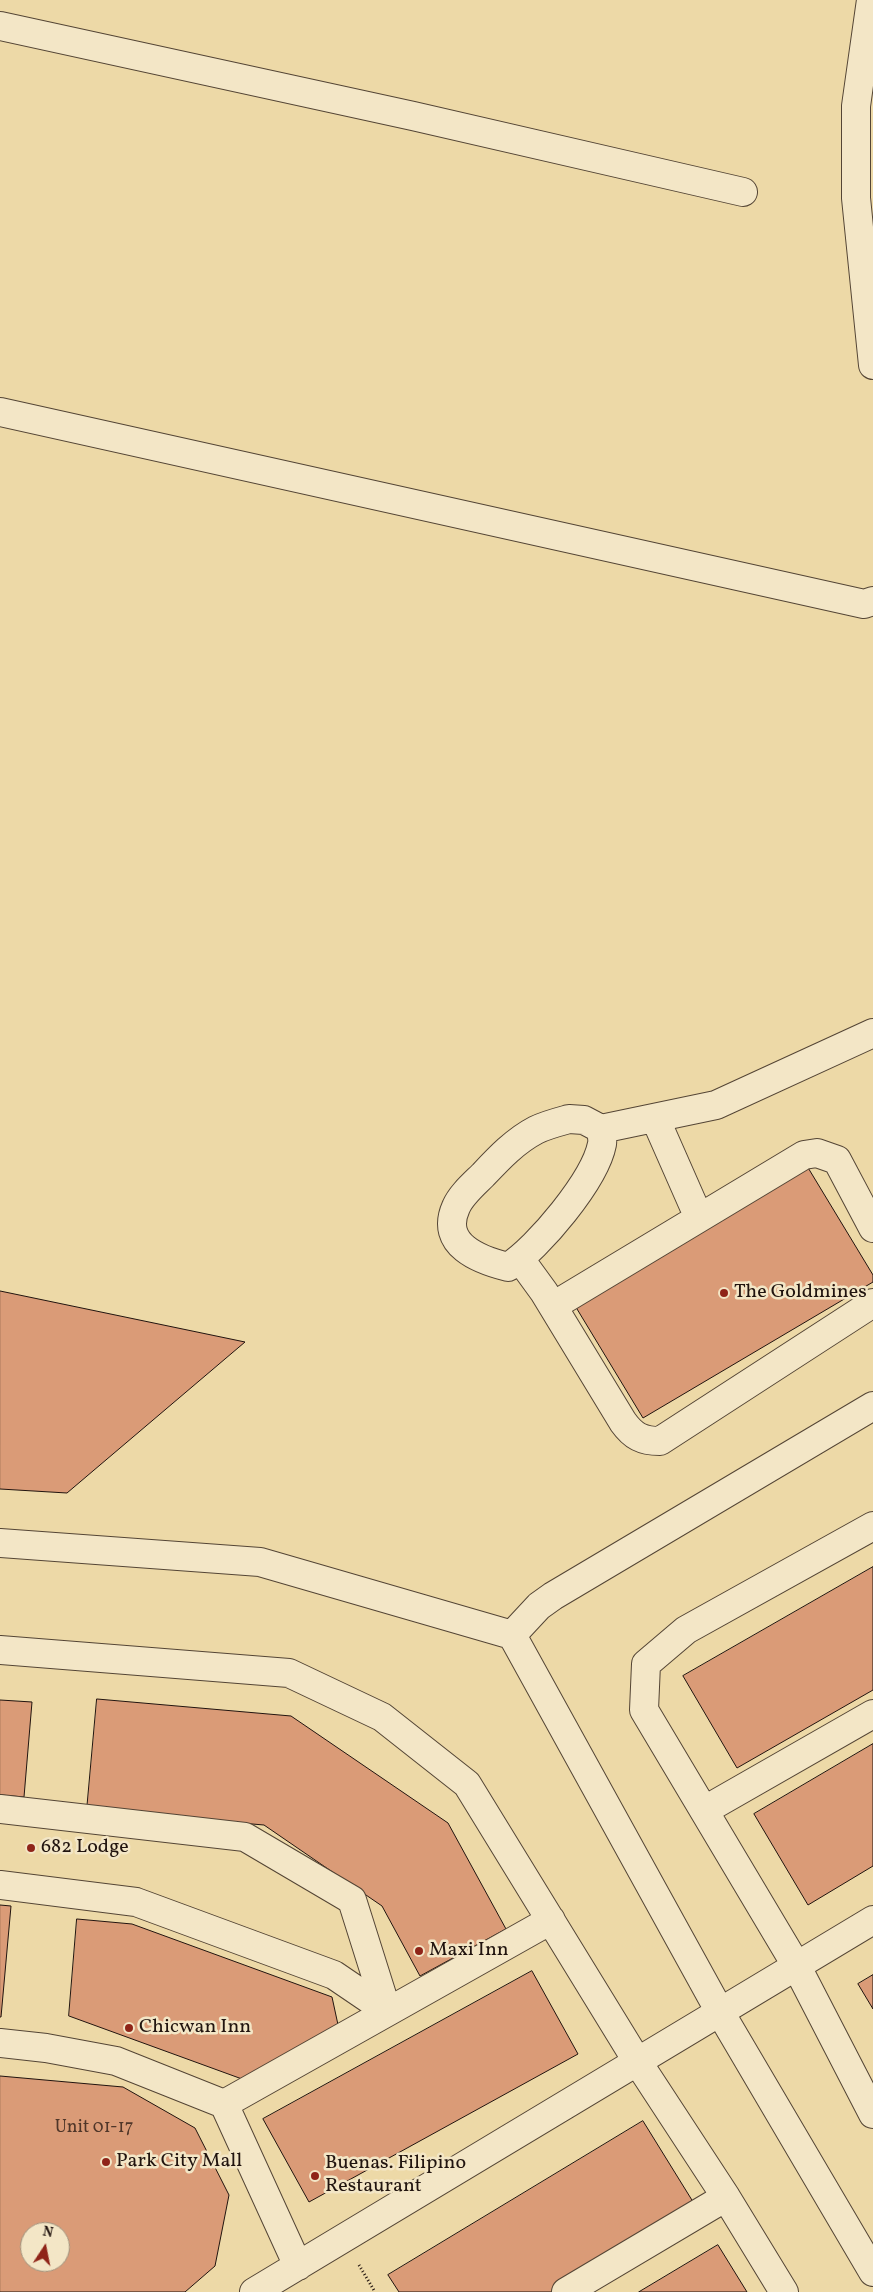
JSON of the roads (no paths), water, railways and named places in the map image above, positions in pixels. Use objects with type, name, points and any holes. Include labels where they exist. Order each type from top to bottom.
[{"type":"street","points":[[871,0],[865,106],[856,198],[873,365]]},
{"type":"street","points":[[0,26],[432,120],[743,192]]},
{"type":"street","points":[[0,412],[864,604],[873,602]]},
{"type":"street","points":[[601,1128],[602,1143],[584,1180],[563,1212],[520,1259],[508,1267],[475,1256],[463,1248],[455,1235],[452,1220],[456,1206],[500,1156],[537,1129],[569,1119],[584,1120],[601,1128],[716,1105],[873,1033]]},
{"type":"street","points":[[655,1118],[699,1218]]},
{"type":"street","points":[[553,1306],[804,1154],[817,1153],[837,1160],[873,1228]]},
{"type":"street","points":[[520,1259],[553,1306],[630,1432],[645,1441],[660,1441],[873,1303]]},
{"type":"street","points":[[512,1634],[539,1606],[553,1596],[873,1406]]},
{"type":"street","points":[[871,2106],[796,1965],[644,1710],[646,1664],[686,1630],[873,1526]]},
{"type":"street","points":[[0,1543],[260,1562],[512,1634],[720,2012],[873,2272]]},
{"type":"street","points":[[0,1650],[289,1673],[382,1717],[467,1784],[637,2061],[726,2197],[784,2292]]},
{"type":"street","points":[[705,1810],[873,1714]]},
{"type":"street","points":[[0,1809],[245,1837],[352,1900],[387,2011]]},
{"type":"street","points":[[0,1885],[136,1902],[334,1975],[387,2011]]},
{"type":"street","points":[[224,2104],[551,1920]]},
{"type":"street","points":[[254,2292],[873,1920]]},
{"type":"street","points":[[0,2043],[46,2048],[116,2061],[224,2104],[298,2266]]},
{"type":"street","points":[[566,2292],[726,2197]]},
{"type":"place","name":"The Goldmines","points":[[724,1293]]},
{"type":"place","name":"682 Lodge","points":[[31,1848]]},
{"type":"place","name":"Maxi Inn","points":[[419,1951]]},
{"type":"place","name":"Chicwan Inn","points":[[129,2028]]},
{"type":"place","name":"Park City Mall","points":[[106,2162]]},
{"type":"place","name":"Buenas. Filipino Restaurant","points":[[315,2176]]}]
